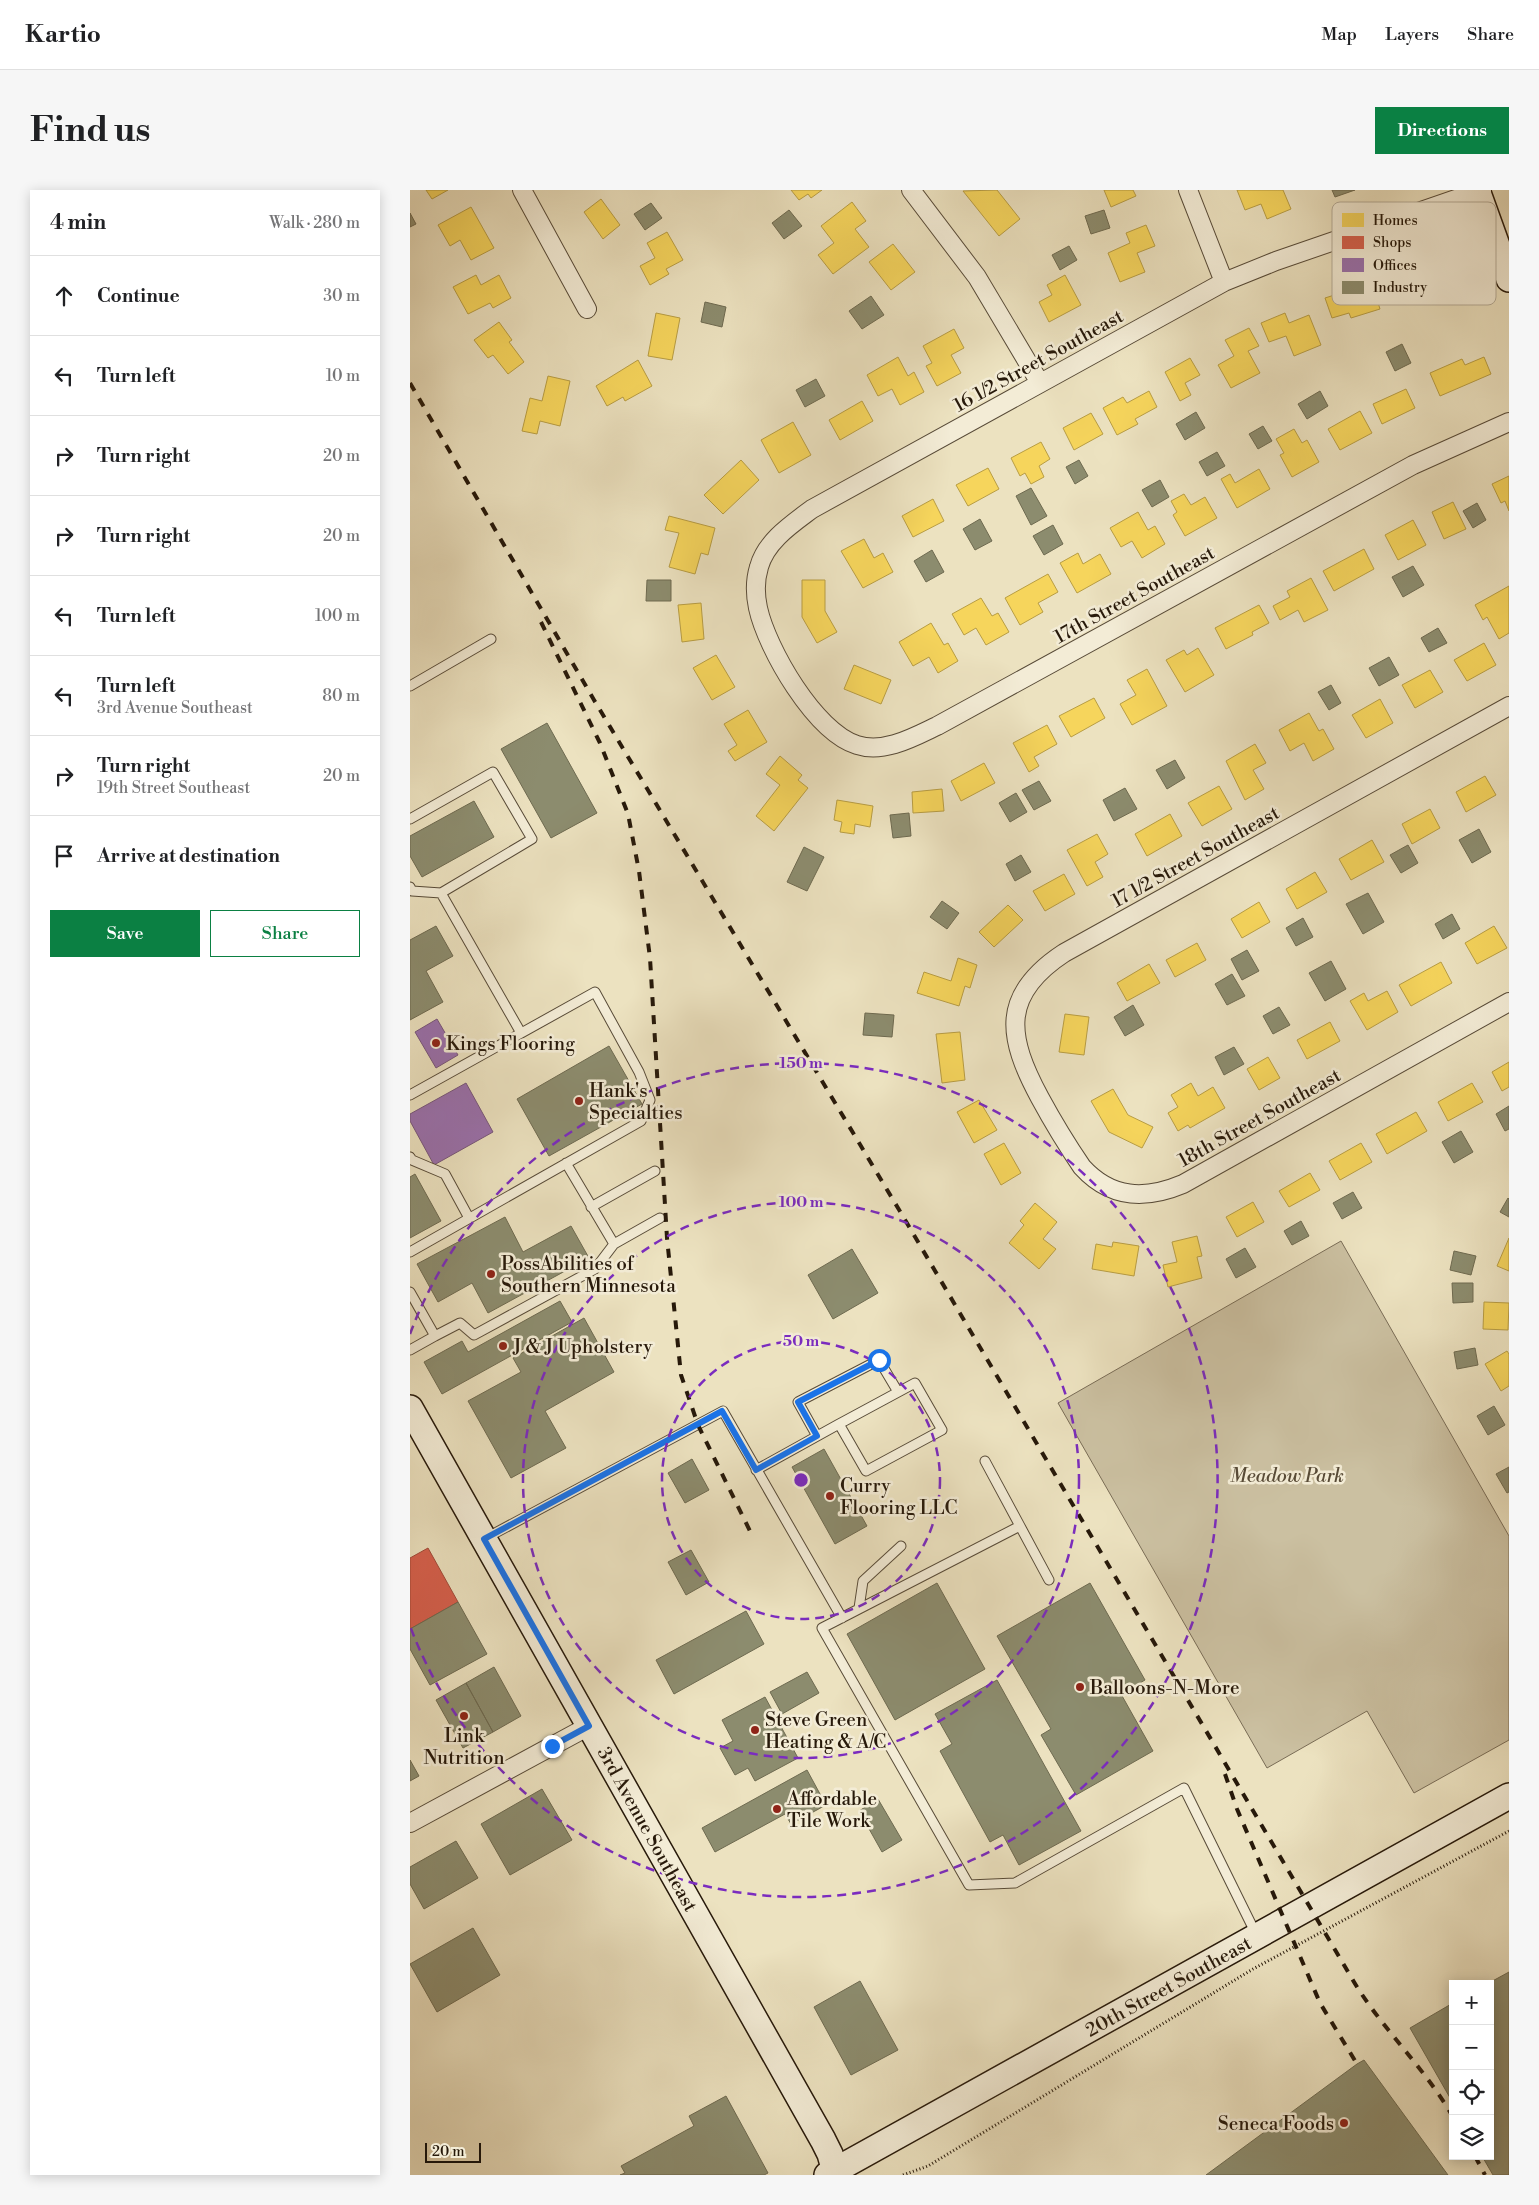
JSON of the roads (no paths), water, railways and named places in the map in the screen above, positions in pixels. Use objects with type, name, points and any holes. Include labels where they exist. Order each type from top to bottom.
[{"type":"main road","points":[[1479,190],[1483,202]]},
{"type":"main road","points":[[1496,241],[1509,280]]},
{"type":"main road","name":"3rd Avenue Southeast","points":[[410,1408],[823,2140],[833,2173]]},
{"type":"main road","name":"20th Street Southeast","points":[[833,2173],[1509,1796]]},
{"type":"street","points":[[522,190],[587,309]]},
{"type":"street","points":[[911,190],[977,277],[1040,383]]},
{"type":"street","points":[[1188,190],[1224,282]]},
{"type":"street","name":"16 1/2 Street Southeast","points":[[1444,202],[1479,190]]},
{"type":"street","name":"16 1/2 Street Southeast","points":[[793,682],[770,642],[757,607],[755,589],[759,566],[773,542],[793,523],[812,509],[1224,282],[1276,260],[1332,241]]},
{"type":"street","name":"17th Street Southeast","points":[[793,682],[817,717],[842,739],[858,746],[868,747],[886,746],[901,742],[937,726],[1413,464],[1509,422]]},
{"type":"street","name":"17 1/2 Street Southeast","points":[[1048,1112],[1021,1059],[1015,1028],[1015,1017],[1023,993],[1044,966],[1064,953],[1509,706]]},
{"type":"street","name":"18th Street Southeast","points":[[1048,1112],[1073,1154],[1094,1179],[1116,1190],[1130,1194],[1161,1192],[1182,1184],[1509,1002]]},
{"type":"street","points":[[410,1823],[589,1726]]},
{"type":"lane","points":[[410,686],[491,640]]},
{"type":"lane","points":[[410,819],[493,772],[532,839],[441,893],[412,890],[410,887]]},
{"type":"lane","points":[[441,893],[521,1033]]},
{"type":"lane","points":[[410,1252],[641,1121],[650,1100],[639,1072],[595,992],[411,1091]]},
{"type":"lane","points":[[410,1157],[412,1160],[445,1174],[469,1218]]},
{"type":"lane","points":[[566,1163],[614,1244]]},
{"type":"lane","points":[[591,1207],[655,1171]]},
{"type":"lane","points":[[410,1350],[460,1323],[474,1334],[594,1269],[614,1244],[660,1218]]},
{"type":"lane","points":[[410,1292],[435,1336]]},
{"type":"lane","points":[[817,1436],[798,1402],[879,1360],[898,1392]]},
{"type":"lane","points":[[756,1470],[817,1436],[914,1383],[942,1430],[866,1471],[839,1424]]},
{"type":"lane","points":[[484,1539],[722,1411],[842,1618]]},
{"type":"lane","points":[[985,1461],[1050,1580]]},
{"type":"lane","points":[[1020,1526],[822,1628],[969,1885],[1016,1882],[1184,1788],[1257,1936]]},
{"type":"lane","points":[[859,1608],[863,1580],[901,1546]]},
{"type":"railway","points":[[410,383],[594,700],[898,1208],[1354,1982],[1365,2000],[1430,2082],[1452,2115]]},
{"type":"railway","points":[[541,622],[600,743],[628,814],[639,871],[650,958],[667,1238],[681,1375],[698,1425],[750,1531]]},
{"type":"railway","points":[[1225,1774],[1237,1809],[1320,2003],[1357,2064]]},
{"type":"railway","points":[[1477,2160],[1485,2175]]},
{"type":"place","name":"Kings Flooring","points":[[436,1043]]},
{"type":"place","name":"Hank's Specialties","points":[[579,1101]]},
{"type":"place","name":"PossAbilities of Southern Minnesota","points":[[491,1274]]},
{"type":"place","name":"J & J Upholstery","points":[[503,1346]]},
{"type":"place","name":"Curry Flooring LLC","points":[[830,1496]]},
{"type":"place","name":"Balloons-N-More","points":[[1080,1687]]},
{"type":"place","name":"Link Nutrition","points":[[464,1716]]},
{"type":"place","name":"Steve Green Heating & A/C","points":[[755,1730]]},
{"type":"place","name":"Affordable Tile Work","points":[[777,1809]]},
{"type":"place","name":"Seneca Foods","points":[[1344,2123]]},
{"type":"park label","name":"Meadow Park","points":[[1287,1475]]}]
